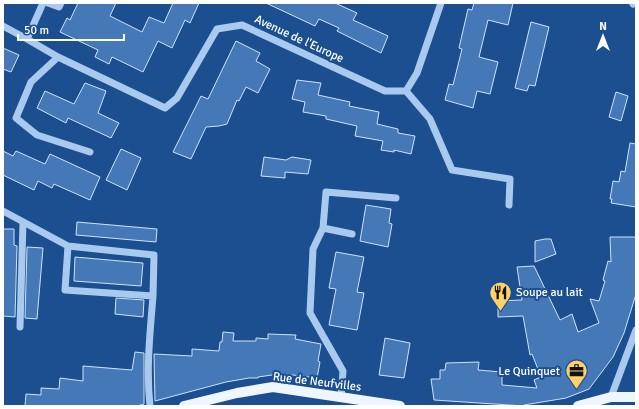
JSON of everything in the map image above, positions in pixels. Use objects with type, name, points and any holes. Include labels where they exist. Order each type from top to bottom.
[{"type":"main road","name":"Rue de Neufvilles","points":[[184,406],[237,392],[273,387],[400,406]]},
{"type":"main road","points":[[578,406],[611,398],[636,397]]},
{"type":"street","points":[[28,39],[44,3]]},
{"type":"street","points":[[48,3],[59,7],[61,3]]},
{"type":"street","points":[[441,3],[417,73],[406,91],[430,119],[452,170],[510,179],[509,204]]},
{"type":"street","name":"Avenue de l'Europe","points":[[3,26],[58,57],[165,108],[177,98],[218,29],[242,25],[385,91],[406,91]]},
{"type":"street","points":[[58,57],[31,82],[16,118],[37,135],[90,152]]},
{"type":"street","points":[[341,398],[343,371],[310,313],[313,248],[323,228],[326,192],[396,198]]},
{"type":"street","points":[[3,211],[68,246],[154,255],[153,296],[147,383],[150,406]]},
{"type":"street","points":[[20,327],[23,222]]},
{"type":"street","points":[[323,228],[352,234]]},
{"type":"street","points":[[68,246],[65,290],[153,296]]},
{"type":"street","points":[[611,398],[636,330]]},
{"type":"building","points":[[78,3],[116,3],[110,16],[142,32],[149,17],[164,23],[173,3],[199,3],[190,23],[185,20],[172,48],[158,41],[143,72],[112,57],[109,64],[95,57],[98,50],[60,32],[67,18],[70,20]]},
{"type":"building","points":[[266,3],[335,3],[357,13],[353,20],[388,36],[381,53],[337,31],[339,28],[319,19],[315,26]]},
{"type":"building","points":[[474,3],[513,3],[508,25],[488,20],[479,57],[498,62],[490,94],[477,91],[473,108],[445,100],[449,84],[453,85],[462,49],[459,48],[468,9],[472,10]]},
{"type":"building","points":[[531,22],[549,27],[535,86],[529,85],[527,91],[515,88]]},
{"type":"building","points":[[236,41],[260,53],[256,61],[270,69],[258,93],[246,87],[239,101],[237,100],[227,124],[206,127],[191,159],[173,152],[201,96],[208,99]]},
{"type":"building","points":[[3,48],[19,55],[11,72],[3,69]]},
{"type":"building","points":[[297,80],[321,83],[318,95],[350,102],[349,106],[379,112],[377,124],[398,129],[398,133],[415,136],[411,154],[394,150],[394,152],[381,150],[383,141],[355,136],[357,126],[326,119],[326,116],[303,112],[305,102],[292,99]]},
{"type":"building","points":[[85,83],[106,91],[98,113],[119,123],[111,138],[68,118],[66,123],[37,108],[45,91],[74,104]]},
{"type":"building","points":[[616,92],[628,96],[621,121],[609,117]]},
{"type":"building","points":[[630,143],[636,144],[636,207],[611,203],[612,199],[610,199],[613,181],[619,182],[621,171],[625,172]]},
{"type":"building","points":[[121,149],[141,158],[127,190],[106,180]]},
{"type":"building","points":[[3,151],[13,156],[16,151],[45,164],[50,154],[100,177],[90,200],[54,184],[52,188],[38,181],[34,190],[3,175]]},
{"type":"building","points":[[264,157],[286,160],[292,157],[311,160],[308,174],[285,172],[285,178],[261,176]]},
{"type":"building","points":[[366,205],[391,209],[389,223],[392,224],[388,247],[360,241]]},
{"type":"building","points":[[77,222],[157,229],[156,242],[76,235]]},
{"type":"building","points":[[3,229],[14,229],[14,245],[17,246],[15,317],[3,316]]},
{"type":"building","points":[[610,237],[636,237],[636,294],[624,333],[613,357],[589,389],[566,398],[524,406],[434,400],[431,379],[440,379],[440,370],[445,370],[446,363],[479,362],[478,370],[502,372],[502,385],[537,388],[534,380],[541,377],[532,354],[530,355],[523,316],[498,317],[498,301],[522,300],[517,267],[534,266],[560,320],[572,314],[578,332],[599,323],[590,299],[599,301],[605,281],[603,280],[608,261],[611,262]]},
{"type":"building","points":[[551,239],[556,254],[535,262],[535,241]]},
{"type":"building","points":[[27,247],[43,248],[37,319],[25,318]]},
{"type":"building","points":[[336,252],[364,257],[357,292],[364,293],[357,330],[329,325],[336,289],[329,288]]},
{"type":"building","points":[[75,257],[143,263],[141,286],[74,281]]},
{"type":"building","points":[[116,298],[144,300],[143,317],[115,314]]},
{"type":"building","points":[[223,332],[234,333],[233,341],[256,341],[256,338],[268,339],[268,334],[296,335],[295,339],[321,344],[317,378],[293,375],[272,375],[249,378],[226,382],[155,401],[154,354],[192,356],[192,349],[219,351]]},
{"type":"building","points":[[385,338],[410,343],[404,378],[379,375]]},
{"type":"building","points":[[135,352],[144,353],[144,404],[137,406],[25,406],[26,394],[41,395],[41,388],[59,389],[60,378],[83,381],[83,366],[132,370]]},
{"type":"place","name":"Soupe au lait","points":[[501,312]]},
{"type":"place","name":"Le Quinquet","points":[[576,390]]}]
